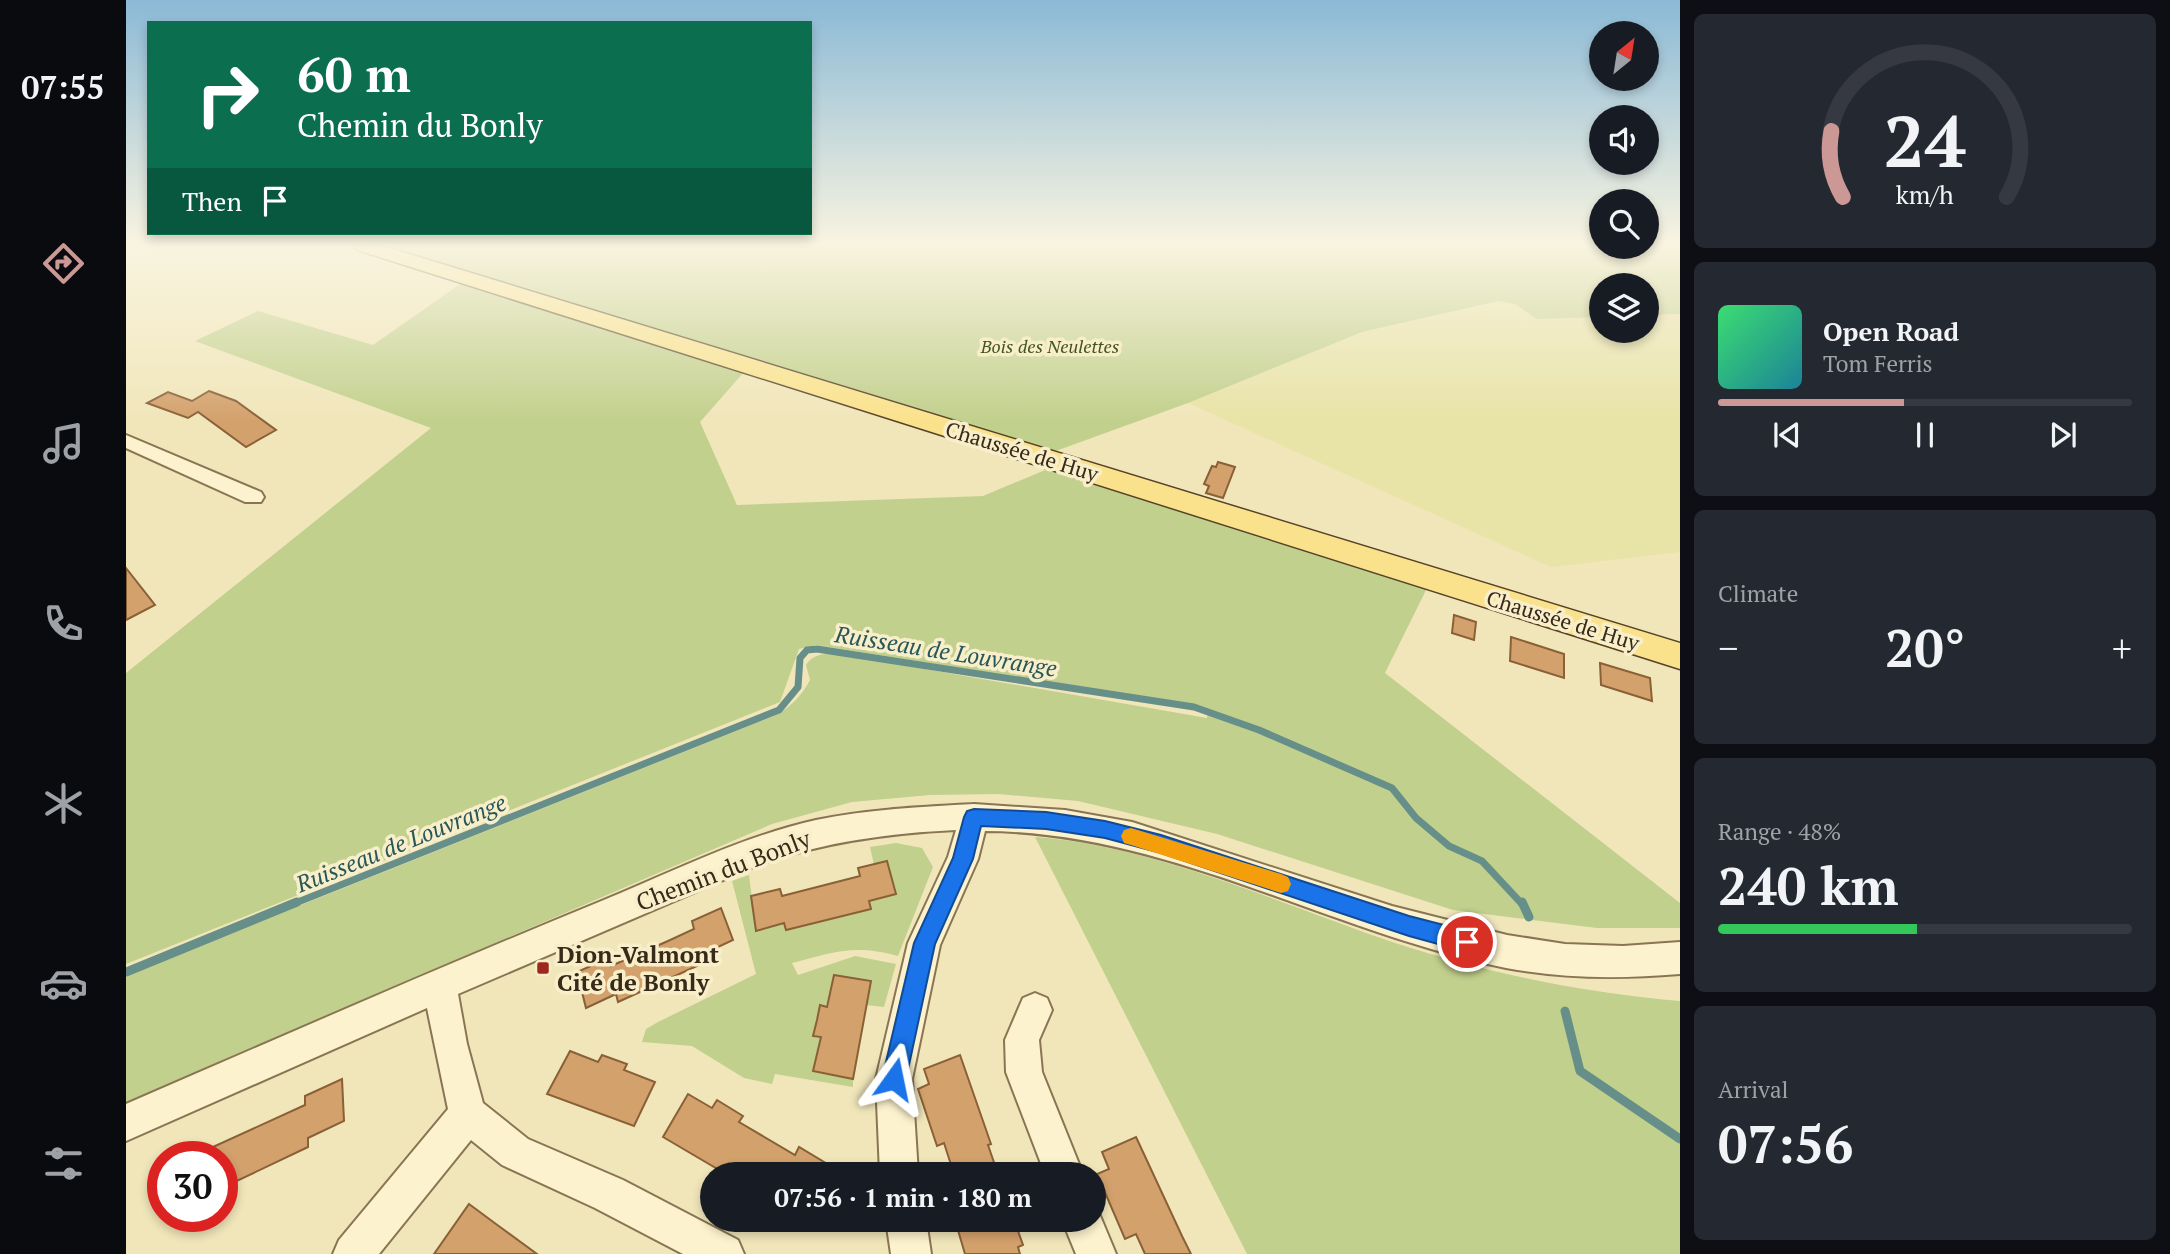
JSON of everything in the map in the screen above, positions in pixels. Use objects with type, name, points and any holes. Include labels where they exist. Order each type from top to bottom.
[{"type":"main road","name":"Chaussée de Huy","points":[[552,305],[1680,656]]},
{"type":"street","points":[[126,441],[253,497]]},
{"type":"street","points":[[898,1162],[894,1079],[924,943],[963,859],[974,817]]},
{"type":"street","name":"Chemin du Bonly","points":[[126,1123],[440,986],[773,846],[814,834],[896,821],[974,817],[1046,821],[1105,829],[1161,844],[1409,926],[1527,954],[1605,963],[1680,958]]},
{"type":"street","points":[[440,986],[450,1044],[468,1114],[515,1152],[609,1194],[724,1254]]},
{"type":"street","points":[[1035,1010],[1022,1040],[1024,1072],[1059,1162]]},
{"type":"street","points":[[353,1254],[468,1114]]},
{"type":"street","points":[[908,1232],[911,1254]]},
{"type":"street","points":[[1087,1232],[1096,1254]]},
{"type":"shaded area","points":[[1483,305],[1516,305],[1537,319],[1589,317],[1589,343],[1659,343],[1659,315],[1680,314],[1680,552],[1551,567],[1188,403],[1362,332]]},
{"type":"green space","points":[[431,305],[533,305],[744,372],[700,422],[737,505],[983,496],[1050,468],[1427,588],[1385,673],[1680,903],[1680,928],[1597,928],[1453,910],[1217,834],[1078,801],[998,794],[930,795],[852,802],[772,824],[126,1102],[126,975],[776,715],[803,691],[810,680],[806,665],[818,656],[833,653],[1207,718],[1208,711],[1193,705],[816,645],[799,649],[780,702],[126,964],[126,673],[431,428],[195,341],[258,311],[373,345]]},
{"type":"green space","name":"Bois des Neulettes","points":[[575,305],[1483,305],[1362,332],[1188,403],[1053,452]]},
{"type":"green space","points":[[1516,305],[1589,305],[1589,317],[1537,319]]},
{"type":"green space","points":[[1659,305],[1680,305],[1680,314],[1659,315]]},
{"type":"green space","points":[[1035,837],[1079,842],[1171,864],[1395,943],[1465,964],[1571,987],[1680,1001],[1680,1254],[1247,1254]]},
{"type":"green space","points":[[896,843],[922,848],[933,867],[898,956],[857,950],[792,963],[798,975],[855,956],[896,964],[884,1007],[866,1005],[870,981],[834,975],[826,1007],[821,1005],[814,1036],[821,1037],[813,1071],[853,1079],[853,1087],[775,1074],[772,1084],[744,1078],[692,1046],[642,1042],[646,1029],[756,974],[732,881],[749,875],[756,930],[784,923],[786,930],[871,909],[869,901],[896,894],[887,862],[874,865],[870,847]]},
{"type":"building","points":[[209,391],[236,401],[276,430],[246,447],[198,412],[188,418],[147,403],[168,392],[192,401]]},
{"type":"building","points":[[1218,462],[1235,467],[1223,498],[1206,493],[1209,486],[1204,484],[1212,466],[1216,467]]},
{"type":"building","points":[[126,568],[155,605],[126,620]]},
{"type":"building","points":[[1454,615],[1476,622],[1474,640],[1452,633]]},
{"type":"building","points":[[1511,637],[1564,654],[1564,678],[1510,661]]},
{"type":"building","points":[[1600,663],[1650,678],[1652,701],[1601,685]]},
{"type":"building","points":[[887,861],[896,894],[869,901],[871,909],[786,930],[784,923],[756,931],[751,896],[780,889],[782,896],[860,876],[858,868]]},
{"type":"building","points":[[721,908],[733,940],[705,953],[708,961],[618,1002],[616,994],[586,1008],[577,972],[609,958],[611,966],[668,941],[694,929],[692,921]]},
{"type":"building","points":[[834,975],[871,981],[853,1079],[813,1071],[821,1037],[813,1036],[820,1005],[827,1007]]},
{"type":"building","points":[[570,1051],[598,1062],[602,1055],[627,1064],[624,1070],[655,1082],[634,1126],[547,1094]]},
{"type":"building","points":[[960,1055],[991,1144],[988,1145],[994,1162],[950,1162],[944,1143],[937,1146],[918,1089],[929,1084],[924,1069]]},
{"type":"building","points":[[342,1079],[344,1121],[308,1138],[308,1147],[238,1180],[238,1141],[226,1141],[305,1105],[305,1096]]},
{"type":"building","points":[[688,1094],[712,1108],[717,1100],[743,1116],[739,1122],[795,1155],[799,1147],[824,1162],[706,1162],[663,1137]]},
{"type":"building","points":[[1136,1137],[1191,1254],[1145,1254],[1136,1234],[1125,1239],[1106,1195],[1106,1170],[1109,1169],[1102,1152]]},
{"type":"building","points":[[469,1204],[496,1224],[537,1254],[434,1254]]},
{"type":"building","points":[[959,1232],[1018,1232],[1023,1245],[1018,1247],[1020,1254],[965,1254]]},
{"type":"waterway","name":"Ruisseau de Louvrange","points":[[293,904],[779,710],[798,687],[800,658],[807,650],[817,649],[1194,707],[1259,730],[1392,788],[1416,818],[1449,846],[1482,861],[1522,904]]},
{"type":"waterway","name":"Ruisseau de Louvrange","points":[[126,972],[297,902]]},
{"type":"waterway","name":"Ruisseau de Louvrange","points":[[1522,902],[1529,917]]},
{"type":"waterway","name":"Ruisseau de Louvrange","points":[[1565,1011],[1580,1071],[1680,1139]]},
{"type":"slow traffic","points":[[1131,836],[1281,884]]},
{"type":"place","name":"Dion-Valmont Cité de Bonly","points":[[543,968]]},
{"type":"route","points":[[894,1079],[924,943],[963,859],[974,817],[1046,821],[1105,829],[1161,844],[1409,926],[1467,942]]}]
